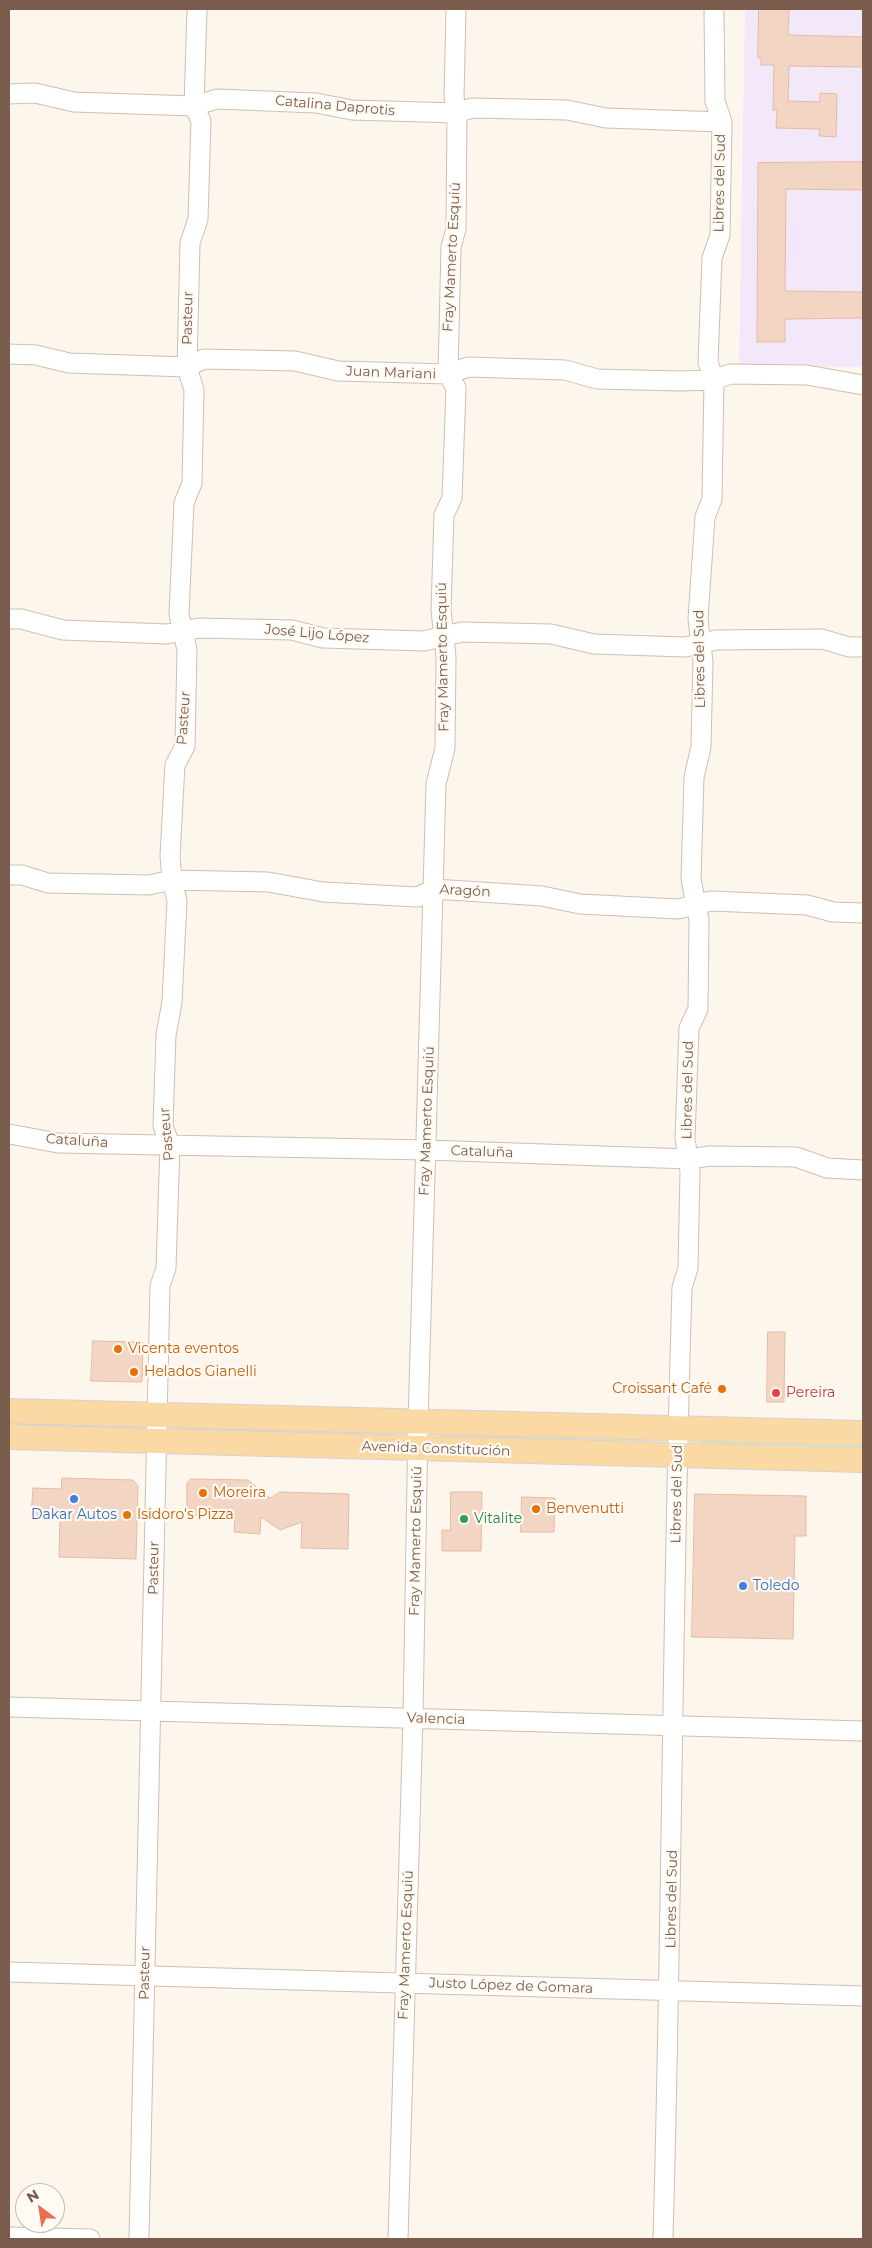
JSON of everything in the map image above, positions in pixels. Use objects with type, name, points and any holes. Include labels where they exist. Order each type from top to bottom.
[{"type":"main road","name":"Avenida Constitución","points":[[9,1411],[863,1434]]},
{"type":"main road","name":"Avenida Constitución","points":[[9,1437],[863,1460]]},
{"type":"street","name":"Pasteur","points":[[138,2239],[160,1286],[166,1268],[170,1145],[163,1126],[166,1035],[172,1002],[177,901],[172,880],[170,856],[175,765],[185,746],[187,650],[179,614],[184,503],[192,483],[194,390],[187,367],[190,243],[198,219],[201,121],[194,106],[197,9]]},
{"type":"street","name":"Fray Mamerto Esquiú","points":[[398,2239],[417,1448],[436,784],[445,748],[446,657],[441,610],[444,516],[452,498],[456,388],[448,374],[451,247],[456,229],[457,113],[454,97],[456,9]]},
{"type":"street","name":"Libres del Sud","points":[[663,2239],[670,1991],[677,1428],[682,1288],[688,1268],[690,1159],[685,1139],[690,1028],[698,1009],[699,920],[691,879],[694,777],[701,746],[703,662],[698,619],[705,517],[712,500],[714,380],[708,362],[708,353],[712,258],[720,234],[722,122],[715,101],[714,9]]},
{"type":"street","name":"Catalina Daprotis","points":[[9,94],[35,93],[74,102],[194,106],[217,99],[316,103],[352,110],[457,113],[472,108],[566,110],[606,118],[722,122]]},
{"type":"street","name":"Juan Mariani","points":[[9,354],[36,355],[69,363],[187,367],[204,359],[295,361],[338,371],[448,374],[468,368],[565,370],[597,379],[714,380],[730,374],[807,375],[863,385]]},
{"type":"street","name":"José Lijo López","points":[[9,619],[21,619],[64,630],[167,634],[200,628],[292,630],[323,638],[424,641],[462,632],[552,634],[594,644],[685,647],[716,640],[822,639],[849,647],[863,647]]},
{"type":"street","name":"Aragón","points":[[9,875],[22,875],[48,883],[149,886],[172,880],[268,882],[322,892],[418,897],[434,889],[542,896],[580,904],[678,909],[711,901],[807,905],[833,912],[863,913]]},
{"type":"street","name":"Cataluña","points":[[9,1134],[58,1143],[427,1150],[690,1159],[710,1156],[796,1157],[827,1168],[863,1170]]},
{"type":"street","name":"Valencia","points":[[9,1707],[863,1730]]},
{"type":"street","name":"Justo López de Gomara","points":[[9,1972],[863,1996]]},
{"type":"street","points":[[9,2237],[90,2239]]},
{"type":"shaded area","points":[[745,9],[863,9],[863,367],[739,366]]},
{"type":"green space","points":[[181,1426],[391,1432],[393,1435],[180,1430]]},
{"type":"green space","points":[[441,1433],[650,1438],[650,1444],[441,1439]]},
{"type":"green space","points":[[700,1440],[863,1444],[863,1450],[700,1446]]},
{"type":"building","points":[[759,9],[789,9],[788,35],[863,37],[863,67],[789,66],[788,101],[820,102],[820,93],[837,94],[836,137],[819,136],[820,129],[776,128],[777,110],[773,110],[774,65],[761,65],[761,58],[758,58]]},
{"type":"building","points":[[863,162],[863,190],[786,189],[785,291],[863,292],[863,318],[785,319],[785,342],[757,342],[758,163]]},
{"type":"building","points":[[768,1332],[785,1332],[784,1402],[767,1402]]},
{"type":"building","points":[[93,1341],[143,1342],[142,1382],[91,1381]]},
{"type":"building","points":[[62,1478],[133,1480],[138,1486],[136,1559],[59,1557],[60,1517],[31,1516],[33,1488],[61,1489]]},
{"type":"building","points":[[191,1479],[248,1480],[270,1498],[280,1492],[349,1494],[348,1549],[301,1548],[302,1522],[280,1530],[261,1517],[260,1534],[234,1532],[235,1516],[187,1515],[187,1483]]},
{"type":"building","points":[[451,1492],[482,1492],[481,1551],[442,1551],[442,1530],[450,1530]]},
{"type":"building","name":"Toledo","points":[[695,1494],[806,1496],[806,1536],[795,1536],[793,1639],[692,1637]]},
{"type":"building","points":[[522,1497],[555,1498],[554,1532],[521,1532]]},
{"type":"place","name":"Vicenta eventos","points":[[118,1349]]},
{"type":"place","name":"Helados Gianelli","points":[[134,1372]]},
{"type":"place","name":"Croissant Café","points":[[722,1389]]},
{"type":"place","name":"Pereira","points":[[776,1393]]},
{"type":"place","name":"Moreira","points":[[203,1493]]},
{"type":"place","name":"Dakar Autos","points":[[74,1499]]},
{"type":"place","name":"Benvenutti","points":[[536,1509]]},
{"type":"place","name":"Isidoro's Pizza","points":[[127,1515]]},
{"type":"place","name":"Vitalite","points":[[464,1519]]},
{"type":"place","name":"Toledo","points":[[743,1586]]}]
